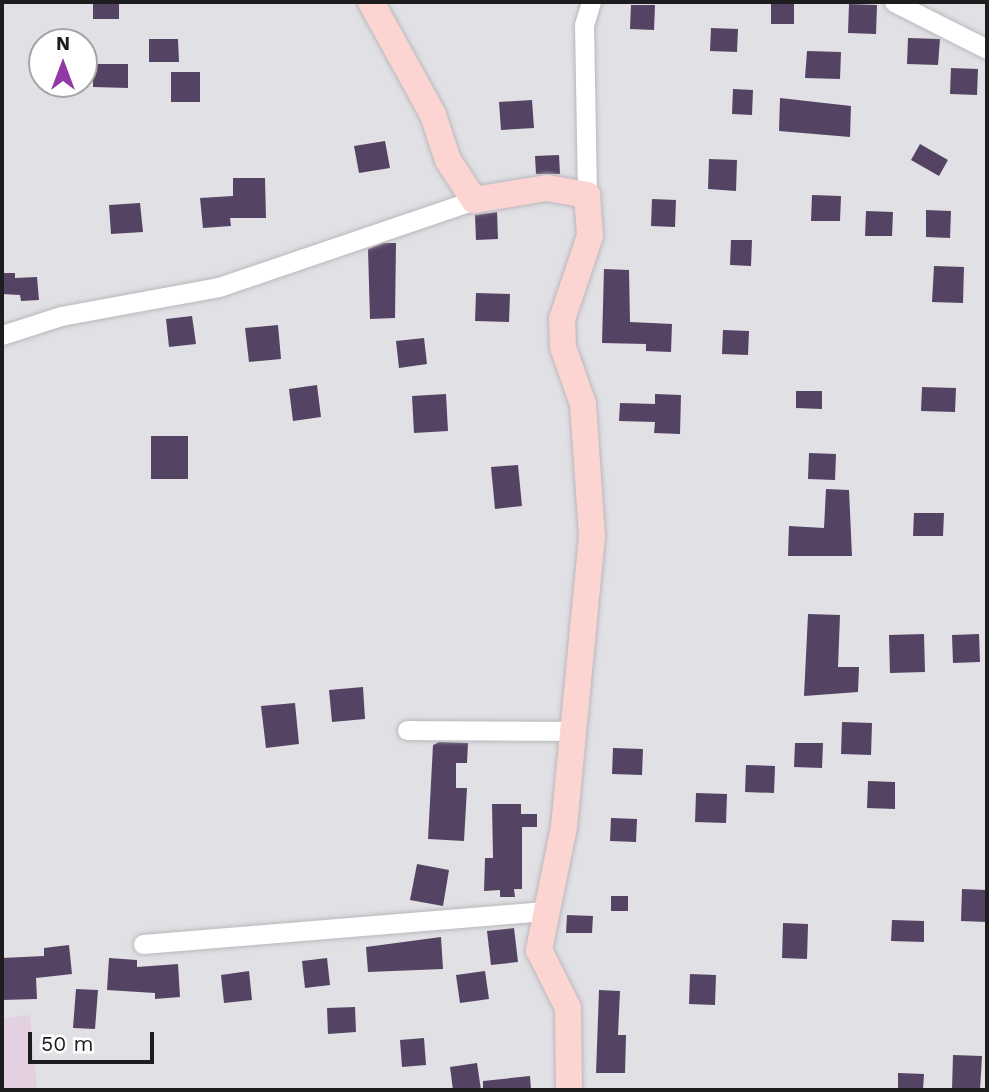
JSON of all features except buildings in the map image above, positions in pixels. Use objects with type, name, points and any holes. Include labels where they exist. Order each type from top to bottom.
[{"type":"street","points":[[372,2],[433,115],[447,160],[474,200]]},
{"type":"street","points":[[569,1090],[568,1008],[539,950],[564,827],[592,536],[583,404],[563,348],[562,319],[590,236],[584,26],[591,2]]},
{"type":"street","points":[[894,2],[987,50]]},
{"type":"street","points":[[2,335],[61,316],[219,287],[474,200],[547,188],[587,195]]},
{"type":"street","points":[[407,730],[450,727],[572,732]]},
{"type":"street","points":[[143,944],[545,911]]},
{"type":"shaded area","points":[[30,1015],[37,1090],[2,1090],[2,1018]]}]
